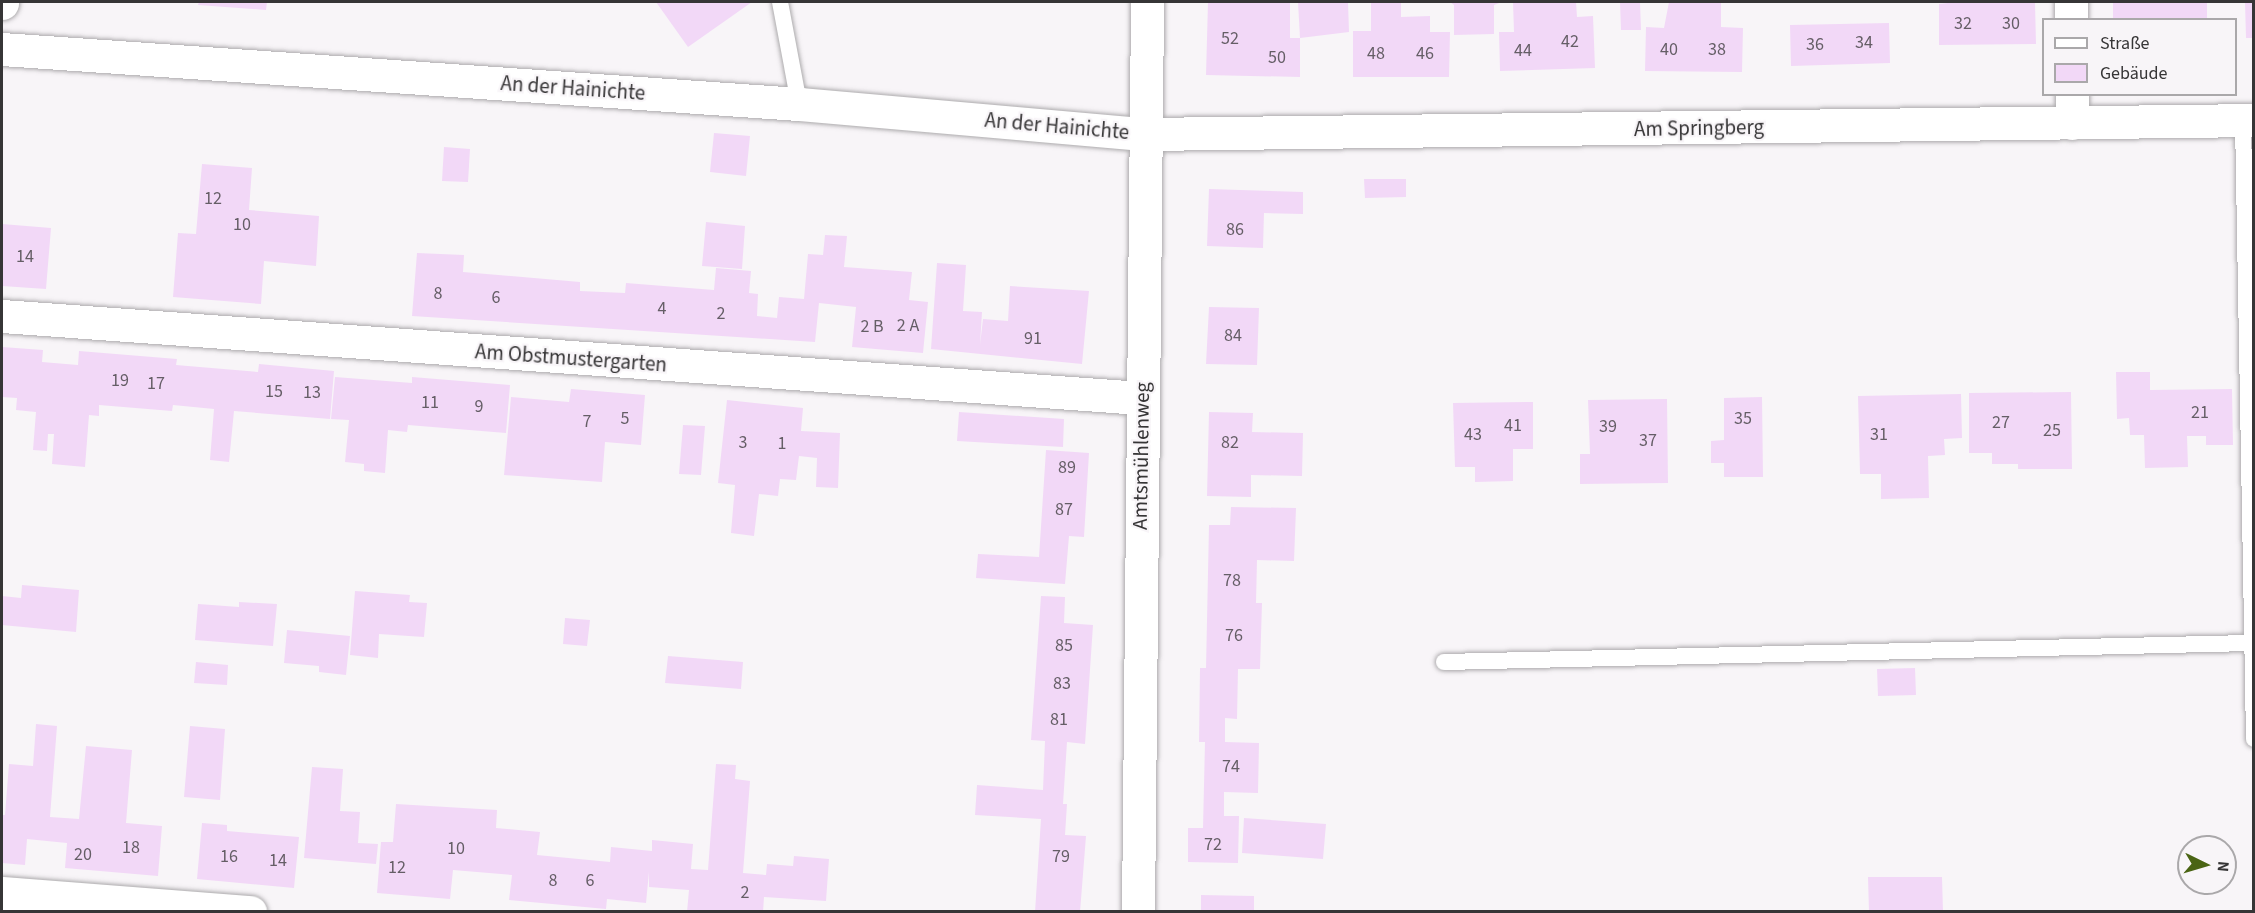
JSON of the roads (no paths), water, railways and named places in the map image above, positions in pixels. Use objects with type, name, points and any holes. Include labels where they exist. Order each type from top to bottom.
[{"type":"street","name":"Amtsmühlenweg","points":[[1138,912],[1141,398],[1147,2]]},
{"type":"street","points":[[2071,2],[2071,18]]},
{"type":"street","name":"An der Hainichte","points":[[2,49],[799,104],[1144,134]]},
{"type":"street","name":"Am Springberg","points":[[1144,134],[2072,109],[2248,120]]},
{"type":"street","name":"Am Obstmustergarten","points":[[2,316],[1141,398]]},
{"type":"street","points":[[2,893],[250,912]]},
{"type":"lane","points":[[780,2],[799,104]]},
{"type":"lane","points":[[2248,120],[2250,644],[2253,739]]},
{"type":"lane","points":[[1444,662],[2250,644]]}]
